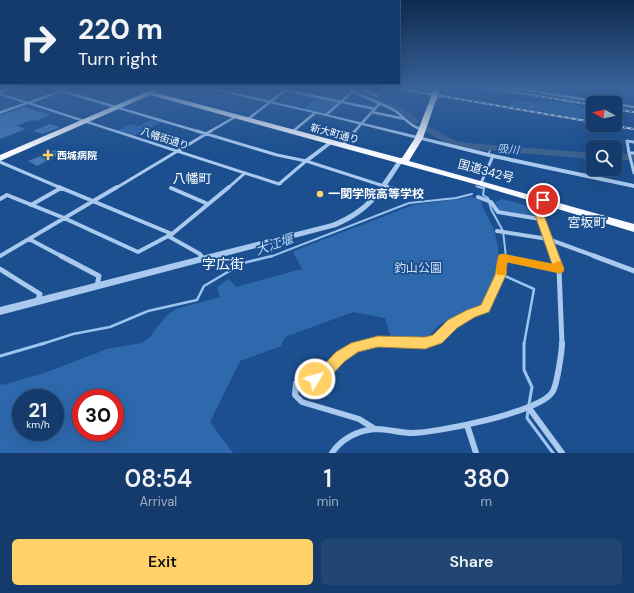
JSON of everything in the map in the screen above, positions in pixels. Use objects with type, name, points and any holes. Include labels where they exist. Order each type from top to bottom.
[{"type":"highway","points":[[0,158],[113,108]]},
{"type":"highway","name":"新大町通り","points":[[203,108],[400,161]]},
{"type":"highway","points":[[417,137],[418,128],[427,108]]},
{"type":"highway","points":[[400,161],[405,160],[417,137],[428,108]]},
{"type":"highway","name":"国道342号","points":[[400,161],[543,200],[634,228]]},
{"type":"street","points":[[0,113],[14,108]]},
{"type":"street","name":"八幡街通り","points":[[45,108],[279,184]]},
{"type":"street","points":[[120,108],[277,155],[306,161],[420,197]]},
{"type":"street","points":[[247,120],[264,108]]},
{"type":"street","points":[[294,108],[493,156],[634,186]]},
{"type":"street","points":[[326,115],[333,108]]},
{"type":"street","points":[[389,108],[398,112],[405,120],[418,128]]},
{"type":"street","points":[[343,145],[375,109]]},
{"type":"street","points":[[372,112],[405,120]]},
{"type":"street","points":[[292,132],[315,113]]},
{"type":"street","points":[[0,256],[235,117]]},
{"type":"street","points":[[634,142],[627,141],[634,173]]},
{"type":"street","points":[[279,184],[331,142]]},
{"type":"street","points":[[629,154],[634,153]]},
{"type":"street","points":[[482,183],[493,156]]},
{"type":"street","points":[[0,311],[334,225],[364,209],[384,185],[400,161]]},
{"type":"street","points":[[0,162],[94,201],[170,235],[200,254],[202,260]]},
{"type":"street","points":[[0,198],[7,195],[64,218],[138,252],[170,235],[245,173]]},
{"type":"street","points":[[31,205],[61,188]]},
{"type":"street","points":[[171,188],[208,204]]},
{"type":"street","points":[[478,197],[491,202],[498,212],[540,219]]},
{"type":"street","points":[[332,453],[337,446],[353,434],[375,430],[413,434],[467,425],[529,408],[541,402],[553,392],[562,348],[559,269],[537,209],[542,205],[543,200]]},
{"type":"street","points":[[497,230],[548,239],[634,271]]},
{"type":"street","points":[[29,239],[99,276],[97,286]]},
{"type":"street","points":[[0,250],[5,253]]},
{"type":"street","points":[[375,430],[359,420],[302,402],[295,395],[296,383],[300,379],[315,379],[321,377],[340,357],[355,348],[378,341],[425,343],[437,339],[452,324],[471,313],[485,308],[500,275],[503,258],[559,269]]},
{"type":"street","points":[[0,270],[40,294],[37,302]]},
{"type":"street","points":[[529,408],[562,453]]},
{"type":"street","points":[[467,425],[476,453]]},
{"type":"green space","points":[[304,108],[332,108],[325,114],[303,109]]},
{"type":"green space","points":[[523,108],[586,108],[586,119]]},
{"type":"green space","points":[[152,119],[162,122],[133,136],[116,131],[130,124],[138,126]]},
{"type":"green space","name":"釣山公園","points":[[471,197],[481,200],[483,208],[491,223],[497,242],[498,261],[497,270],[483,305],[439,325],[428,336],[391,338],[385,318],[353,312],[285,337],[281,346],[240,361],[210,422],[233,453],[0,453],[0,384],[3,385],[44,373],[107,349],[141,343],[149,338],[166,316],[176,309],[220,297],[217,287],[229,279],[236,287],[302,269],[294,254],[294,251],[413,205]]},
{"type":"green space","points":[[502,199],[532,207],[536,216],[499,210],[495,202]]},
{"type":"building","points":[[21,108],[29,108],[50,115],[36,121],[32,120],[16,126],[26,129],[0,139],[0,115]]},
{"type":"building","points":[[50,124],[60,127],[43,134],[33,131]]},
{"type":"building","name":"西城病院","points":[[58,149],[65,152],[37,166],[28,161]]},
{"type":"waterway","name":"吸川","points":[[396,108],[401,110],[416,122]]},
{"type":"waterway","name":"吸川","points":[[427,129],[453,143],[469,146],[586,155]]},
{"type":"waterway","name":"大江堰","points":[[487,147],[490,150],[489,153]]},
{"type":"waterway","name":"吸川","points":[[622,157],[634,157]]},
{"type":"waterway","name":"大江堰","points":[[476,186],[480,187]]},
{"type":"waterway","points":[[480,187],[484,188],[483,195],[488,198],[491,209],[503,231],[506,257]]},
{"type":"waterway","name":"大江堰","points":[[270,257],[409,203],[456,198],[472,194]]},
{"type":"waterway","name":"大江堰","points":[[42,344],[73,334],[110,327],[148,311],[197,300],[204,286],[243,263],[272,256]]},
{"type":"waterway","points":[[506,257],[505,276],[534,289],[524,344]]},
{"type":"waterway","name":"大江堰","points":[[0,356],[45,343]]},
{"type":"waterway","points":[[524,344],[524,370],[532,387],[529,404]]},
{"type":"waterway","points":[[528,411],[527,418],[553,453]]},
{"type":"railway","points":[[512,108],[586,121]]},
{"type":"railway","points":[[622,110],[634,112]]},
{"type":"railway","points":[[622,127],[634,129]]},
{"type":"slow traffic","points":[[501,272],[503,258],[559,269],[558,265]]},
{"type":"place","name":"西城病院","points":[[48,155]]},
{"type":"place","name":"一関学院高等学校","points":[[320,194]]},
{"type":"district","name":"八幡町","points":[[192,178]]},
{"type":"district","name":"宮坂町","points":[[587,222]]},
{"type":"district","name":"字広街","points":[[223,264]]},
{"type":"route","points":[[315,379],[321,377],[340,357],[355,348],[378,341],[425,343],[437,339],[452,324],[471,313],[485,308],[500,275],[503,258],[559,269],[537,209],[542,205],[543,200]]}]
